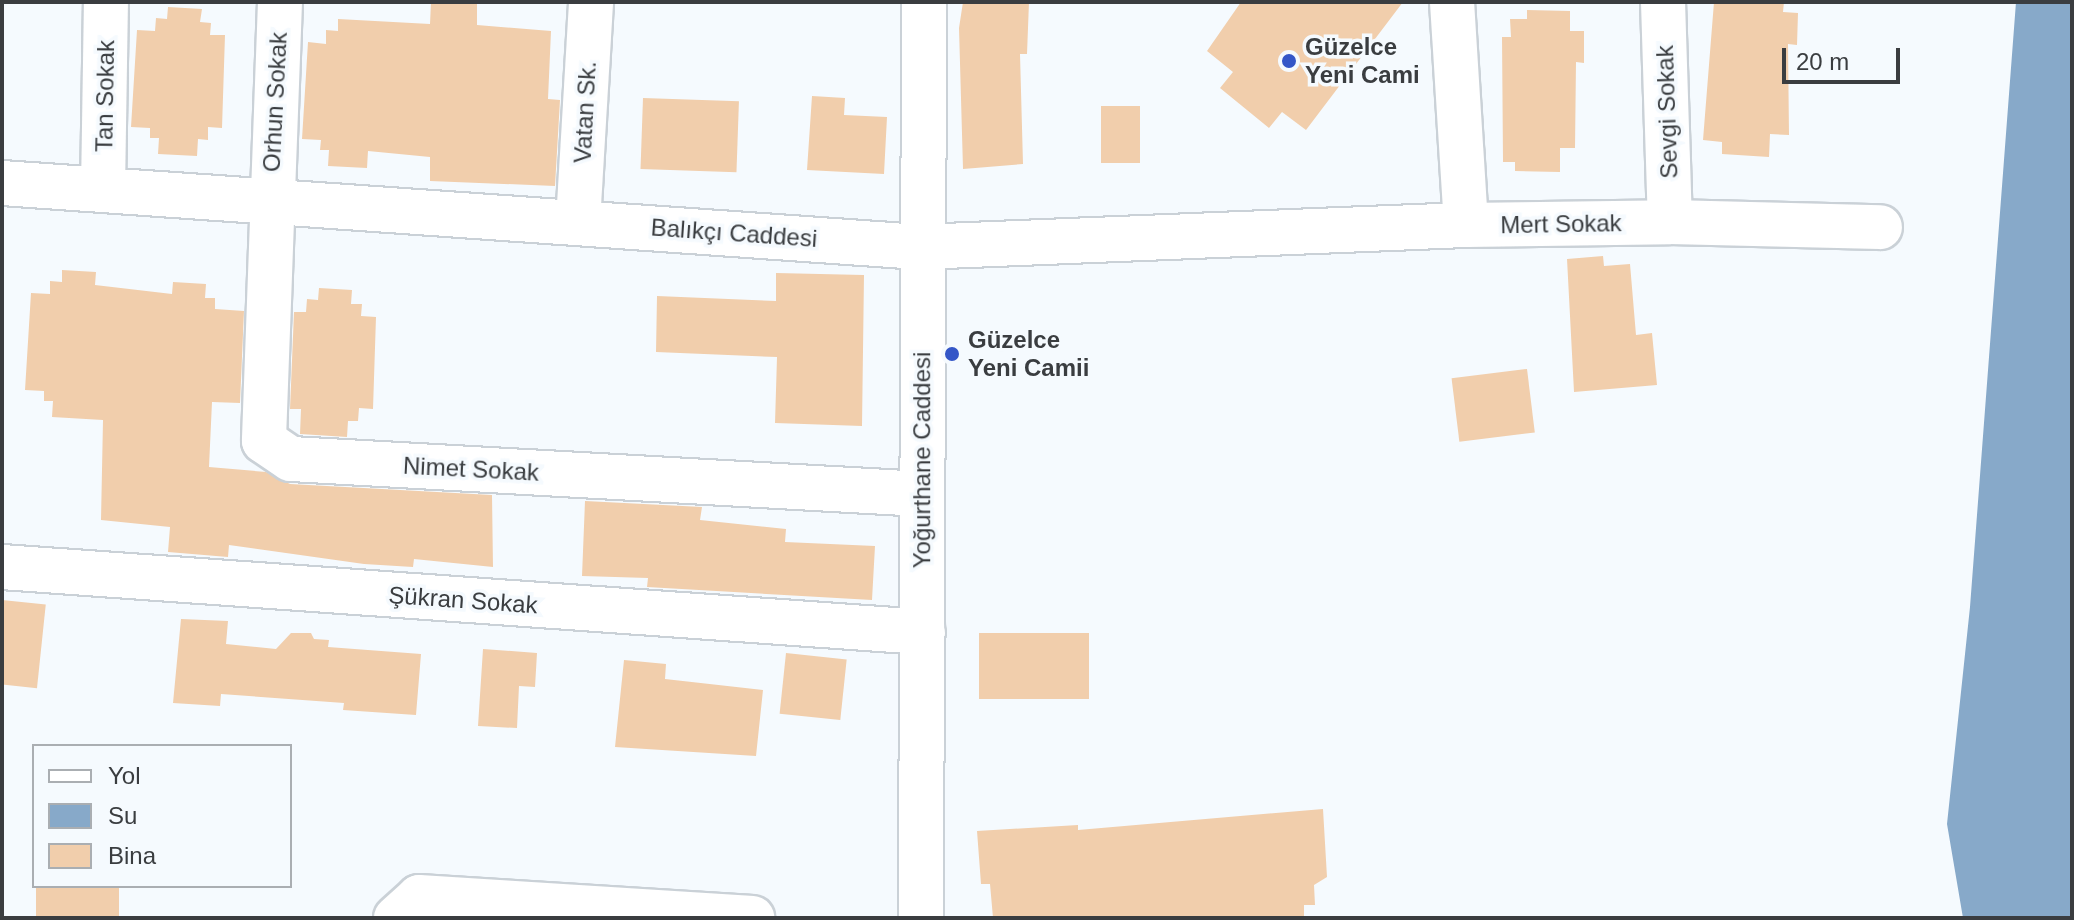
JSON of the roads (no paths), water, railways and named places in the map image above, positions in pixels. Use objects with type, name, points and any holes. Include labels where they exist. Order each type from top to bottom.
[{"type":"street","name":"Tan Sokak","points":[[103,190],[106,2]]},
{"type":"street","name":"Orhun Sokak","points":[[270,202],[280,2]]},
{"type":"street","name":"Vatan Sk.","points":[[578,222],[591,2]]},
{"type":"street","name":"Yoğurthane Caddesi","points":[[921,918],[923,632],[920,247],[924,2]]},
{"type":"street","name":"Mert Sokak","points":[[1452,2],[1466,225],[1670,222],[1880,227]]},
{"type":"street","name":"Sevgi Sokak","points":[[1663,2],[1670,222]]},
{"type":"street","name":"Balıkçı Caddesi","points":[[2,183],[920,247],[1466,225]]},
{"type":"street","name":"Nimet Sokak","points":[[270,202],[264,441],[291,459],[922,494]]},
{"type":"street","name":"Şükran Sokak","points":[[2,567],[923,632]]},
{"type":"street","points":[[396,918],[419,897],[608,914],[752,918]]},
{"type":"water","points":[[2016,2],[2072,2],[2072,918],[1963,918],[1947,824],[1970,607]]},
{"type":"place","name":"Güzelce Yeni Cami","points":[[1289,61]]},
{"type":"place","name":"Güzelce Yeni Camii","points":[[952,354]]}]
